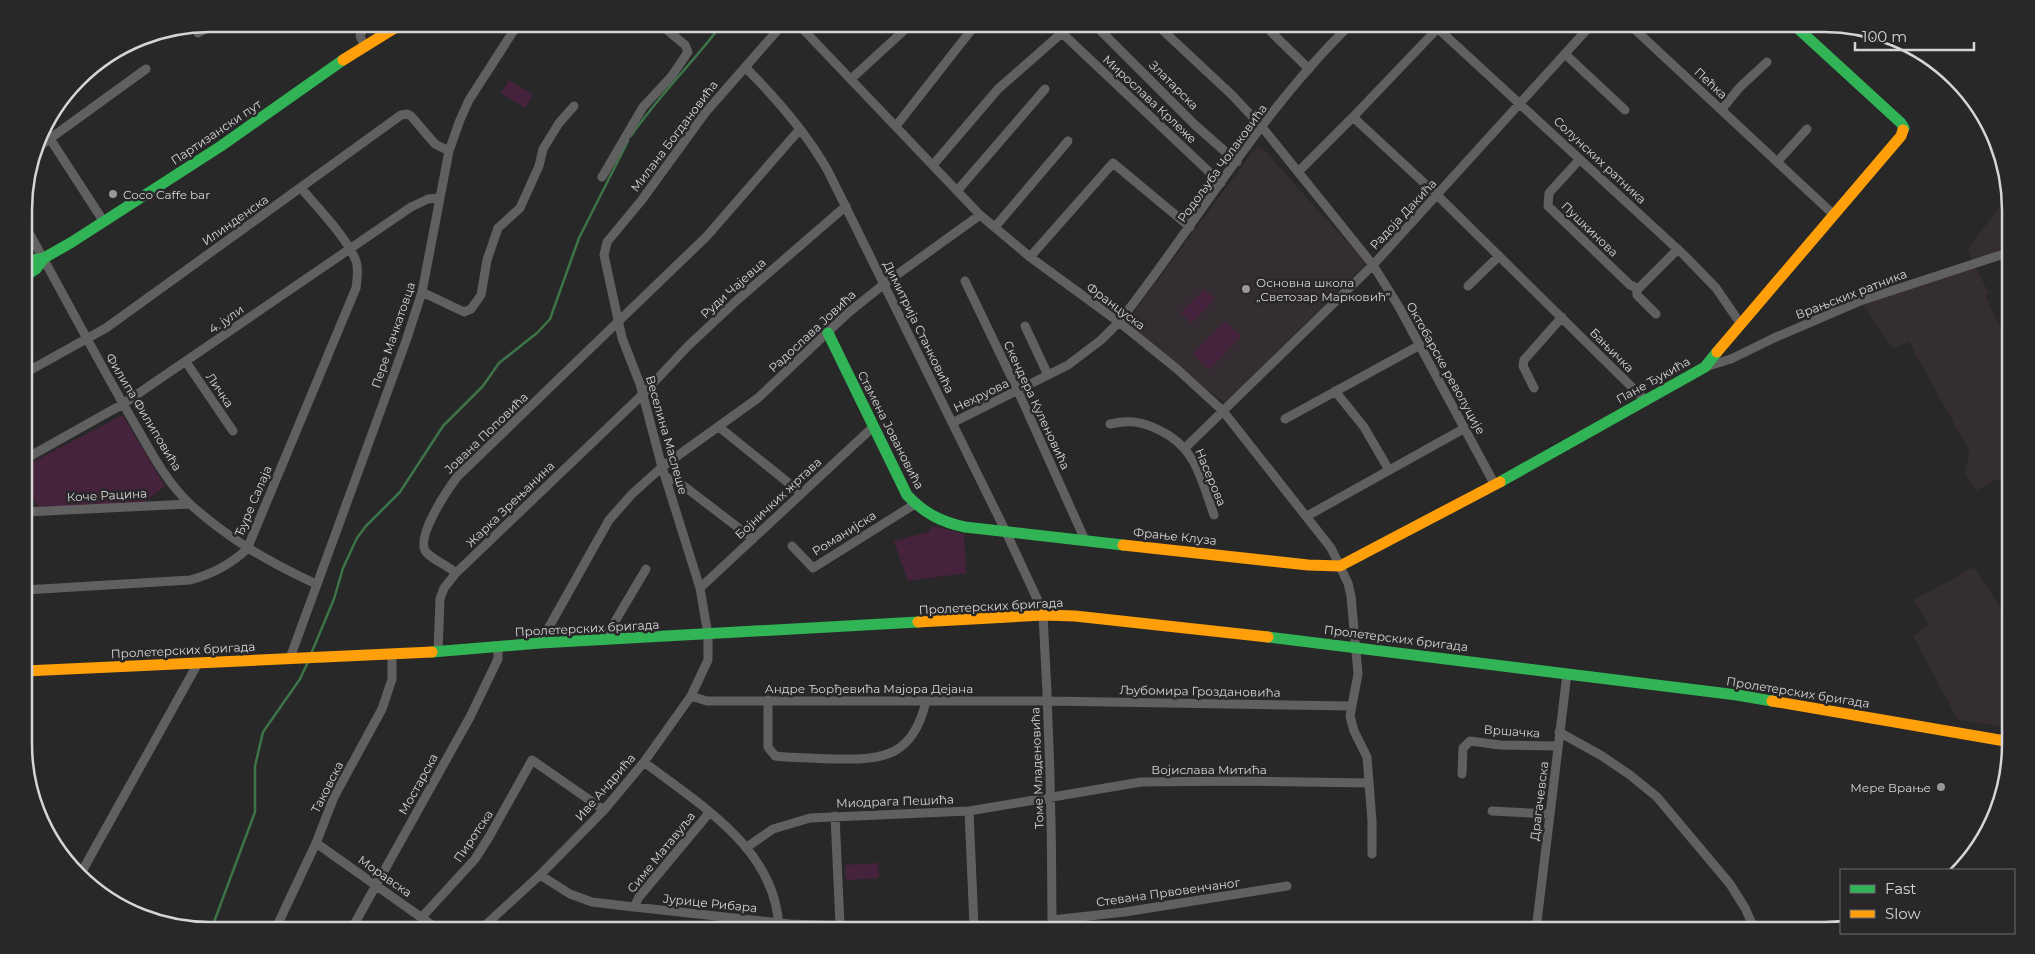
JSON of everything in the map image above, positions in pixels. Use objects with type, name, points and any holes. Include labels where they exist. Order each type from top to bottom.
[{"type":"street","points":[[362,32],[360,36],[365,47]]},
{"type":"street","name":"Партизански пут","points":[[33,260],[44,258],[104,222],[221,146],[388,32]]},
{"type":"street","name":"Пере Мачкатовца","points":[[293,658],[316,584],[406,342],[422,292],[449,151],[469,100],[513,32]]},
{"type":"street","points":[[602,177],[643,107],[671,77],[688,52],[685,46],[669,32]]},
{"type":"street","name":"Милана Богдановића","points":[[606,242],[636,208],[705,113],[776,32]]},
{"type":"street","name":"Француска","points":[[806,32],[980,215],[1030,257],[1119,322],[1177,369],[1223,411],[1307,516],[1331,548],[1340,566],[1351,596],[1357,647],[1358,684],[1351,706]]},
{"type":"street","points":[[851,79],[902,32]]},
{"type":"street","points":[[896,126],[970,32]]},
{"type":"street","name":"Златарска","points":[[1102,32],[1195,125],[1237,162]]},
{"type":"street","points":[[1165,32],[1232,95],[1262,128]]},
{"type":"street","points":[[1275,32],[1309,69]]},
{"type":"street","name":"Родољуба Чолаковића","points":[[1119,322],[1262,128],[1309,69],[1344,32]]},
{"type":"street","points":[[1298,172],[1353,117],[1430,32]]},
{"type":"street","name":"Солунских ратника","points":[[1442,32],[1678,249],[1716,288],[1740,323]]},
{"type":"street","name":"Радоја Дакића","points":[[1223,411],[1372,265],[1585,32]]},
{"type":"street","name":"Пећка","points":[[1638,32],[1833,214]]},
{"type":"street","name":"Пане Ђукића","points":[[1340,566],[1495,485],[1705,367],[1740,323],[1901,136],[1904,128],[1901,123],[1801,32]]},
{"type":"street","points":[[933,165],[998,89],[1062,33]]},
{"type":"street","name":"Мирослава Крлеже","points":[[1062,33],[1221,183]]},
{"type":"street","points":[[1565,54],[1625,110]]},
{"type":"street","points":[[1722,109],[1740,87],[1767,62]]},
{"type":"street","name":"Димитрија Станковића","points":[[745,66],[812,143],[846,206],[1006,532],[1043,615]]},
{"type":"street","points":[[46,142],[146,68]]},
{"type":"street","points":[[957,191],[1045,89]]},
{"type":"street","points":[[422,292],[464,312],[471,309],[481,295],[486,260],[498,228],[520,208],[539,166],[543,149],[559,123],[574,106]]},
{"type":"street","name":"Илинденска","points":[[33,368],[87,340],[404,114],[414,118],[435,144],[449,151]]},
{"type":"street","name":"Бањичка","points":[[1353,117],[1437,195],[1645,400]]},
{"type":"street","name":"Октобарске револуције","points":[[1262,128],[1372,265],[1420,345],[1495,485]]},
{"type":"street","points":[[619,321],[707,236],[800,129]]},
{"type":"street","points":[[1778,161],[1807,129]]},
{"type":"street","points":[[49,136],[104,222]]},
{"type":"street","points":[[995,227],[1068,141]]},
{"type":"street","name":"Пушкинова","points":[[1580,159],[1548,193],[1548,206],[1630,285],[1637,288],[1637,294],[1656,314]]},
{"type":"street","points":[[1030,257],[1113,163],[1190,227]]},
{"type":"street","points":[[302,188],[350,248]]},
{"type":"street","name":"4. јули","points":[[33,455],[123,404],[421,201],[439,198]]},
{"type":"street","name":"Руди Чајевца","points":[[642,395],[688,346],[735,302],[846,206]]},
{"type":"street","name":"Радослава Јовића","points":[[540,643],[612,515],[632,494],[662,467],[758,398],[884,284],[980,215]]},
{"type":"street","name":"Филипа Филиповића","points":[[33,239],[123,404],[159,464],[190,504],[247,549],[316,584]]},
{"type":"street","name":"Веселина Маслеше","points":[[606,242],[604,255],[622,338],[635,370],[662,467],[700,588],[708,635]]},
{"type":"street","name":"Ђуре Салаја","points":[[32,590],[190,580],[219,570],[235,560],[247,549],[356,288],[357,268],[350,248]]},
{"type":"street","points":[[1637,288],[1643,285],[1678,249]]},
{"type":"street","name":"Врањских ратника","points":[[1705,367],[1724,362],[1868,298],[2002,255]]},
{"type":"street","points":[[1468,286],[1499,256]]},
{"type":"street","name":"Партизански пут","points":[[33,271],[44,258]]},
{"type":"street","name":"Скендера Куленовића","points":[[965,281],[1086,540]]},
{"type":"street","points":[[1534,388],[1523,366],[1524,360],[1562,317]]},
{"type":"street","name":"Јована Поповића","points":[[456,573],[428,554],[424,548],[424,541],[430,523],[444,493],[457,478],[619,321]]},
{"type":"street","name":"Нехруова","points":[[952,423],[1018,391],[1083,355],[1119,322]]},
{"type":"street","points":[[1025,326],[1048,375]]},
{"type":"street","name":"Стамена Јовановића","points":[[828,333],[907,495],[914,504],[944,522],[1006,532]]},
{"type":"street","points":[[1285,419],[1420,345]]},
{"type":"street","points":[[1719,349],[1720,357],[1724,362]]},
{"type":"street","name":"Личка","points":[[186,362],[233,431]]},
{"type":"street","points":[[1335,391],[1364,427],[1389,470]]},
{"type":"street","name":"Жарка Зрењанина","points":[[438,652],[440,599],[444,588],[456,573],[642,395]]},
{"type":"street","name":"Насерова","points":[[1185,448],[1223,411]]},
{"type":"street","name":"Насерова","points":[[1110,424],[1125,421],[1144,423],[1168,434],[1185,448],[1199,475],[1214,515]]},
{"type":"street","name":"Бојничких жртава","points":[[700,588],[873,426]]},
{"type":"street","points":[[719,427],[801,493]]},
{"type":"street","points":[[1307,516],[1465,428]]},
{"type":"street","points":[[666,478],[676,480],[753,539]]},
{"type":"street","name":"Коче Рацина","points":[[32,512],[190,504]]},
{"type":"street","name":"Романијска","points":[[792,546],[812,568],[914,504]]},
{"type":"street","name":"Фрање Клуза","points":[[1006,532],[1298,564],[1340,566]]},
{"type":"street","points":[[604,640],[646,570]]},
{"type":"street","name":"Пролетерских бригада","points":[[32,671],[438,652],[540,643],[1043,615],[1075,616],[1357,647],[1737,695],[2002,740]]},
{"type":"street","name":"Томе Младеновића","points":[[1043,615],[1052,797],[1052,920]]},
{"type":"street","name":"Иве Андрића","points":[[489,922],[540,875],[604,810],[644,762],[691,696],[708,660],[708,635]]},
{"type":"street","name":"Мостарска","points":[[355,922],[470,717],[498,659],[498,647]]},
{"type":"street","name":"Таковска","points":[[279,922],[316,843],[334,797],[382,709],[392,679],[392,654]]},
{"type":"street","points":[[84,868],[198,663]]},
{"type":"street","name":"Драгачевска","points":[[1537,922],[1567,674]]},
{"type":"street","name":"Андре Ђорђевића Мајора Дејана","points":[[691,696],[707,701],[1048,701]]},
{"type":"street","points":[[768,700],[768,747],[775,756],[862,760],[887,755],[905,744],[920,720],[926,701]]},
{"type":"street","name":"Љубомира Гроздановића","points":[[1048,701],[1351,706]]},
{"type":"street","points":[[1351,706],[1350,716],[1354,731],[1367,757],[1372,821],[1372,854]]},
{"type":"street","points":[[1559,732],[1630,774],[1657,797],[1730,884],[1751,922]]},
{"type":"street","name":"Вршачка","points":[[1462,774],[1463,748],[1470,741],[1500,745],[1558,746]]},
{"type":"street","name":"Пиротска","points":[[422,917],[475,858],[489,837],[532,760],[604,810]]},
{"type":"street","points":[[644,762],[729,828],[747,847],[765,876],[776,904],[778,922]]},
{"type":"street","name":"Војислава Митића","points":[[1052,797],[1141,782],[1369,783]]},
{"type":"street","name":"Миодрага Пешића","points":[[747,847],[773,829],[810,818],[970,811],[1052,797]]},
{"type":"street","name":"Јурице Рибара","points":[[970,811],[974,922]]},
{"type":"street","points":[[1492,811],[1550,814]]},
{"type":"street","name":"Симе Матавуља","points":[[634,908],[645,889],[709,813]]},
{"type":"street","points":[[835,816],[840,922]]},
{"type":"street","name":"Моравска","points":[[316,843],[429,922]]},
{"type":"street","name":"Јурице Рибара","points":[[540,875],[570,894],[592,902],[741,922]]},
{"type":"street","name":"Стевана Првовенчаног","points":[[1052,920],[1125,912],[1287,886]]},
{"type":"shaded area","points":[[509,80],[533,95],[525,108],[501,93]]},
{"type":"shaded area","name":"Основна школа „Светозар Марковић”","points":[[1258,147],[1264,150],[1366,263],[1225,404],[1133,329],[1130,322],[1132,315],[1253,151]]},
{"type":"shaded area","points":[[2002,204],[2002,210],[2002,255],[1973,264],[1968,248]]},
{"type":"shaded area","points":[[1973,264],[1989,293],[1985,295],[2002,331],[2002,481],[1997,479],[1976,491],[1965,474],[1969,451],[1909,342],[1893,349],[1860,301]]},
{"type":"shaded area","points":[[1204,289],[1215,299],[1191,323],[1181,313]]},
{"type":"shaded area","points":[[1224,321],[1241,336],[1209,370],[1193,354]]},
{"type":"shaded area","points":[[123,416],[165,486],[141,503],[39,507],[32,497],[33,462]]},
{"type":"shaded area","points":[[933,526],[964,534],[966,573],[908,581],[894,541],[928,532]]},
{"type":"shaded area","points":[[1974,567],[2002,611],[2002,727],[1958,720],[1913,636],[1928,624],[1914,600]]},
{"type":"shaded area","points":[[878,863],[879,878],[846,880],[845,865]]},
{"type":"waterway","points":[[631,136],[641,121],[715,32]]},
{"type":"waterway","points":[[311,654],[334,599],[343,568],[357,538],[366,526],[400,492],[443,426],[483,386],[499,363],[537,333],[550,319],[579,238],[628,141]]},
{"type":"waterway","points":[[214,922],[255,812],[255,766],[263,732],[300,679],[308,662]]},
{"type":"traffic: fast","points":[[1802,32],[1901,123],[1904,128],[1903,130]]},
{"type":"traffic: fast","points":[[33,260],[44,258],[72,242],[221,146],[343,60]]},
{"type":"traffic: fast","points":[[33,271],[44,258]]},
{"type":"traffic: fast","points":[[828,333],[907,495],[926,512],[965,527],[1123,545]]},
{"type":"traffic: fast","points":[[1500,482],[1705,367],[1717,352]]},
{"type":"traffic: fast","points":[[432,652],[540,643],[918,622]]},
{"type":"traffic: fast","points":[[1268,637],[1737,695],[1772,701]]},
{"type":"traffic: slow","points":[[343,60],[388,32]]},
{"type":"traffic: slow","points":[[1717,352],[1901,136],[1903,130]]},
{"type":"traffic: slow","points":[[1123,545],[1308,565],[1340,566],[1500,482]]},
{"type":"traffic: slow","points":[[918,622],[1043,615],[1075,616],[1268,637]]},
{"type":"traffic: slow","points":[[32,671],[432,652]]},
{"type":"traffic: slow","points":[[1772,701],[2002,740]]},
{"type":"place","name":"Coco Caffe bar","points":[[113,194]]},
{"type":"place","name":"Основна школа „Светозар Марковић”","points":[[1246,289]]},
{"type":"place","name":"Мере Врање","points":[[1941,787]]}]
